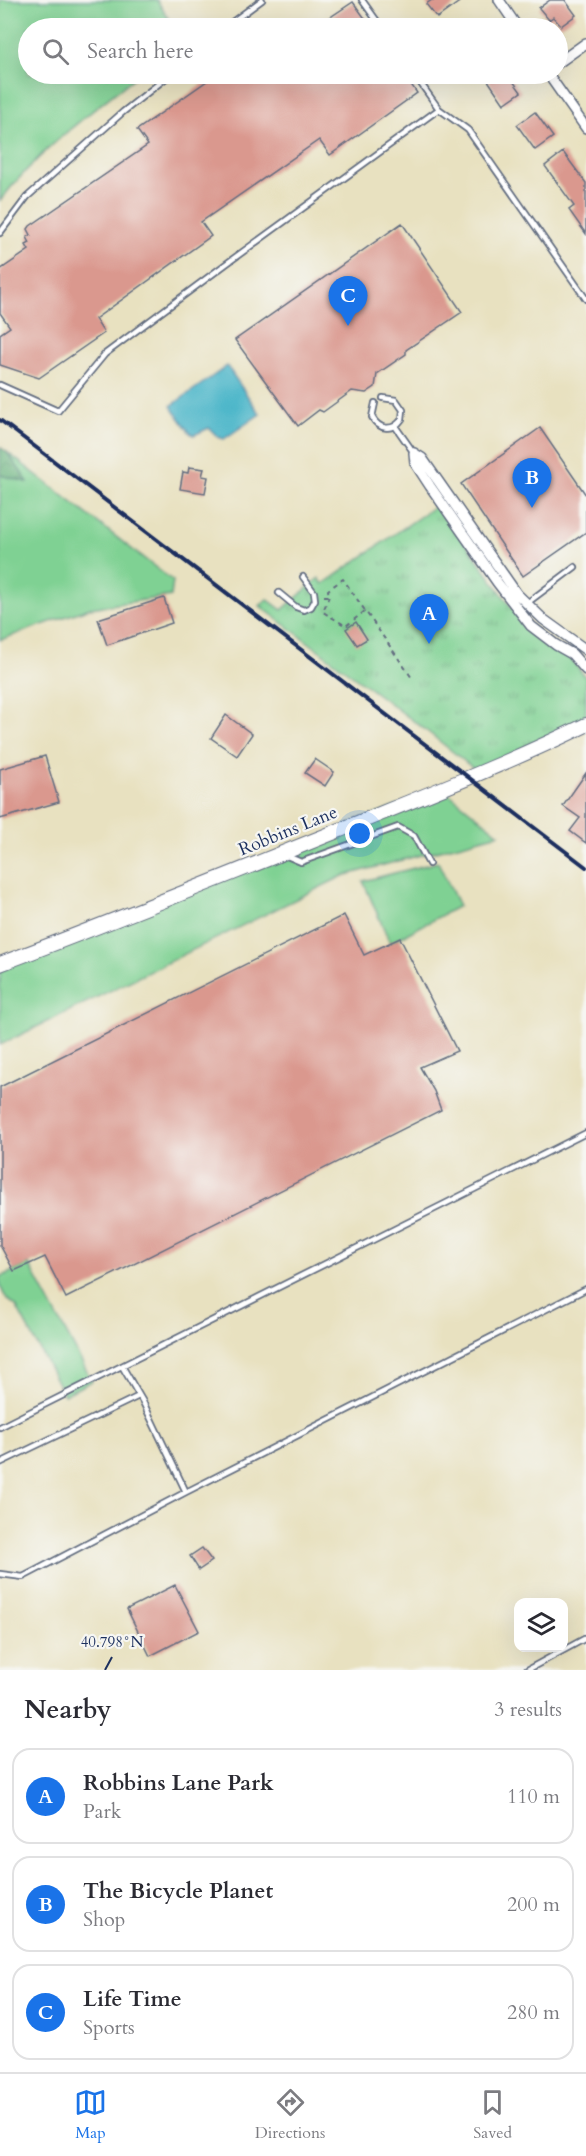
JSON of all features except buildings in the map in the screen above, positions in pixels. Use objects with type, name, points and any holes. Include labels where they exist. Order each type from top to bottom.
[{"type":"street","points":[[498,0],[511,18]]},
{"type":"street","points":[[568,56],[586,43]]},
{"type":"street","points":[[555,84],[586,128]]},
{"type":"street","points":[[414,453],[422,458],[517,594],[543,619],[586,650]]},
{"type":"street","points":[[414,453],[415,463],[437,496],[531,626],[572,654],[586,670]]},
{"type":"street","name":"Robbins Lane","points":[[0,964],[530,752],[586,725]]},
{"type":"lane","points":[[238,18],[262,0]]},
{"type":"lane","points":[[362,0],[375,18]]},
{"type":"lane","points":[[0,233],[27,197],[123,112],[158,84]]},
{"type":"lane","points":[[421,84],[440,110],[468,130],[586,299]]},
{"type":"lane","points":[[0,385],[58,411],[105,354],[440,110]]},
{"type":"lane","points":[[375,403],[372,417],[377,425],[386,428],[395,426],[402,419],[401,406],[396,400],[383,398]]},
{"type":"lane","points":[[395,426],[414,453]]},
{"type":"lane","points":[[526,603],[575,567]]},
{"type":"lane","points":[[279,593],[303,610],[311,607],[315,597],[314,592],[303,577]]},
{"type":"lane","points":[[282,853],[301,862],[398,827],[414,836],[429,864]]},
{"type":"lane","points":[[0,1427],[586,1133]]},
{"type":"lane","points":[[0,1574],[22,1577],[586,1289]]},
{"type":"lane","points":[[122,1366],[186,1492]]},
{"type":"lane","points":[[0,1463],[139,1396]]},
{"type":"lane","points":[[527,1670],[586,1638]]},
{"type":"path","points":[[365,611],[346,626],[323,612],[329,596],[328,590],[343,579],[412,678]]},
{"type":"path","points":[[315,597],[329,596]]},
{"type":"green space","points":[[0,0],[157,0],[168,18],[18,18],[18,84],[126,84],[48,149],[0,201]]},
{"type":"green space","points":[[0,447],[7,452],[28,482],[0,475]]},
{"type":"green space","points":[[7,452],[173,581],[171,596],[90,608],[0,640],[0,475],[27,482]]},
{"type":"green space","points":[[438,504],[526,628],[571,659],[586,678],[586,724],[479,773],[260,606],[267,599],[282,610],[319,578],[323,584]]},
{"type":"green space","points":[[442,788],[499,834],[343,876],[0,1045],[0,966]]},
{"type":"green space","points":[[438,862],[459,906],[390,943],[363,881]]},
{"type":"green space","points":[[29,1264],[92,1381],[64,1395],[16,1306],[2,1291],[0,1277]]},
{"type":"water","points":[[227,366],[260,414],[224,439],[218,437],[209,428],[194,435],[190,433],[171,406]]},
{"type":"railway","points":[[0,420],[586,867]]},
{"type":"place","name":"Life Time","points":[[348,326]]},
{"type":"place","name":"The Bicycle Planet","points":[[532,508]]},
{"type":"place","name":"Robbins Lane Park","points":[[429,644]]}]
